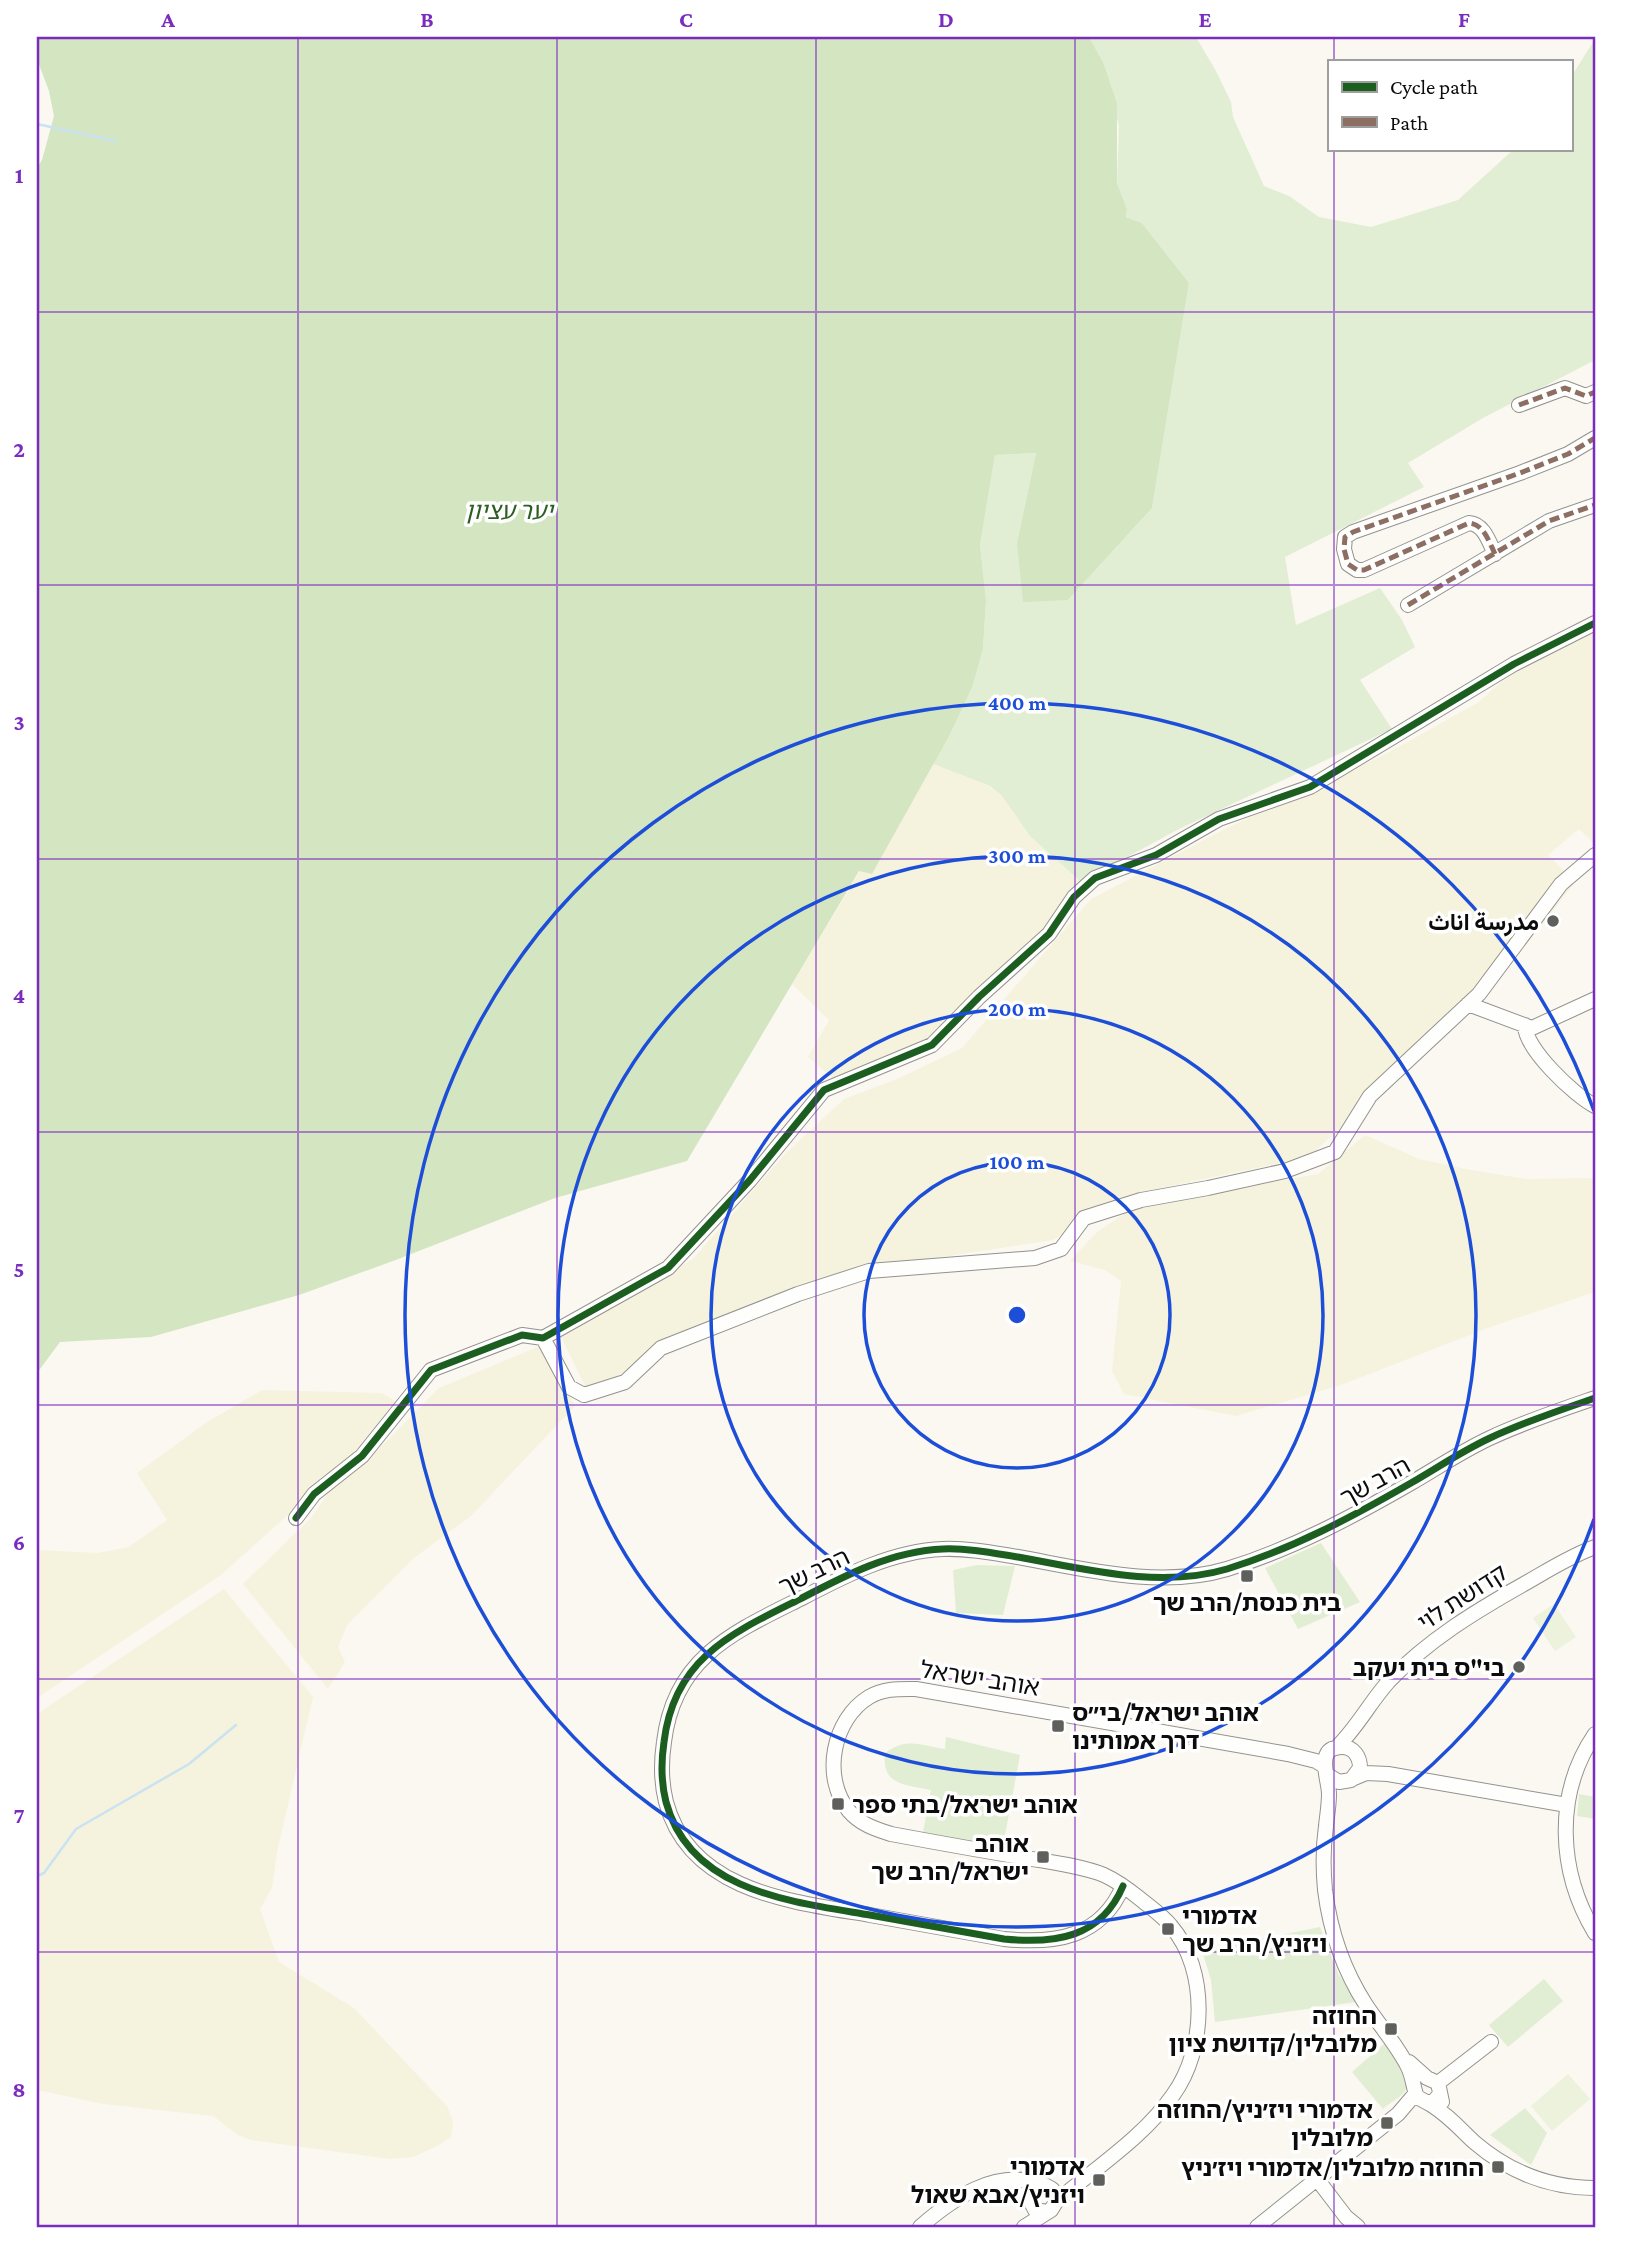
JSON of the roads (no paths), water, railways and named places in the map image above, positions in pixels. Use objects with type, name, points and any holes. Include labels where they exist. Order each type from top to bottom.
[{"type":"street","points":[[1519,405],[1564,388],[1586,396],[1595,392]]},
{"type":"street","points":[[1495,554],[1482,530],[1474,523],[1364,570],[1357,570],[1348,564],[1344,542],[1345,537],[1353,532],[1569,454],[1595,438]]},
{"type":"street","points":[[1408,605],[1549,522],[1595,505]]},
{"type":"street","points":[[296,1518],[314,1494],[362,1456],[431,1370],[522,1335],[543,1338],[668,1268],[750,1180],[824,1090],[932,1045],[979,997],[1049,934],[1074,897],[1095,878],[1156,855],[1219,819],[1310,787],[1514,664],[1595,623]]},
{"type":"street","points":[[543,1338],[569,1387],[584,1395],[625,1382],[661,1348],[798,1294],[869,1270],[1035,1258],[1061,1249],[1084,1217],[1141,1200],[1285,1171],[1335,1152],[1370,1096],[1479,994],[1561,884],[1595,855]]},
{"type":"street","points":[[1468,1004],[1532,1028],[1595,999]]},
{"type":"street","points":[[1525,1025],[1524,1035],[1544,1060],[1572,1089],[1595,1106]]},
{"type":"street","name":"הרב שך","points":[[1123,1885],[1108,1913],[1085,1930],[1058,1939],[1030,1941],[795,1902],[749,1888],[710,1867],[695,1854],[672,1820],[662,1777],[662,1752],[675,1698],[690,1671],[721,1641],[841,1577],[887,1559],[916,1552],[961,1549],[1133,1576],[1169,1577],[1223,1570],[1305,1540],[1488,1439],[1595,1398]]},
{"type":"street","name":"קדושת לוי","points":[[1332,1750],[1393,1677],[1440,1636],[1533,1578],[1595,1547]]},
{"type":"street","name":"אוהב ישראל","points":[[1023,2227],[1052,2207],[1146,2126],[1174,2095],[1188,2067],[1197,2034],[1197,1993],[1191,1964],[1171,1926],[1123,1885],[1104,1875],[891,1834],[866,1825],[849,1810],[838,1792],[833,1770],[841,1728],[853,1710],[870,1696],[891,1689],[916,1689],[1288,1754],[1316,1761],[1325,1770]]},
{"type":"street","name":"קדושת לוי","points":[[1357,1755],[1358,1737],[1370,1707]]},
{"type":"street","points":[[1595,1734],[1579,1760],[1567,1805],[1566,1853],[1576,1897],[1595,1933]]},
{"type":"street","points":[[1388,1774],[1373,1769],[1345,1747],[1332,1750],[1325,1770],[1329,1793],[1324,1879],[1335,1935],[1345,1964],[1364,2003],[1426,2092],[1488,2152],[1519,2172],[1553,2185],[1595,2188]]},
{"type":"street","name":"אוהב ישראל","points":[[1288,1754],[1332,1750]]},
{"type":"street","points":[[1327,1817],[1337,1795],[1360,1768],[1357,1755]]},
{"type":"street","points":[[1325,1770],[1334,1781],[1351,1780],[1366,1773],[1388,1774],[1567,1805]]},
{"type":"street","points":[[1257,2227],[1491,2042]]},
{"type":"street","points":[[920,2227],[953,2201],[999,2181],[1017,2179],[1048,2186],[1056,2193],[1052,2207],[1039,2212],[1018,2185],[999,2181]]},
{"type":"street","points":[[1023,2227],[1030,2200],[1037,2187],[1084,2179]]},
{"type":"street","points":[[1317,2179],[1346,2217],[1358,2227]]},
{"type":"waterway","points":[[37,124],[116,141]]},
{"type":"waterway","points":[[37,1876],[44,1873],[76,1829],[189,1764],[236,1725]]},
{"type":"place","name":"مدرسة اناث","points":[[1553,921]]},
{"type":"place","name":"בית כנסת/הרב שך","points":[[1247,1576]]},
{"type":"place","name":"בי\"ס בית יעקב","points":[[1519,1667]]},
{"type":"place","name":"אוהב ישראל/בי״ס דרך אמותינו","points":[[1058,1726]]},
{"type":"place","name":"אוהב ישראל/בתי ספר","points":[[838,1804]]},
{"type":"place","name":"אוהב ישראל/הרב שך","points":[[1043,1857]]},
{"type":"place","name":"אדמורי ויזניץ/הרב שך","points":[[1168,1929]]},
{"type":"place","name":"החוזה מלובלין/קדושת ציון","points":[[1391,2029]]},
{"type":"place","name":"אדמורי ויז׳ניץ/החוזה מלובלין","points":[[1387,2123]]},
{"type":"place","name":"החוזה מלובלין/אדמורי ויז׳ניץ","points":[[1498,2167]]},
{"type":"place","name":"אדמורי ויזניץ/אבא שאול","points":[[1099,2180]]},
{"type":"park label","name":"יער עציון","points":[[509,510]]}]
